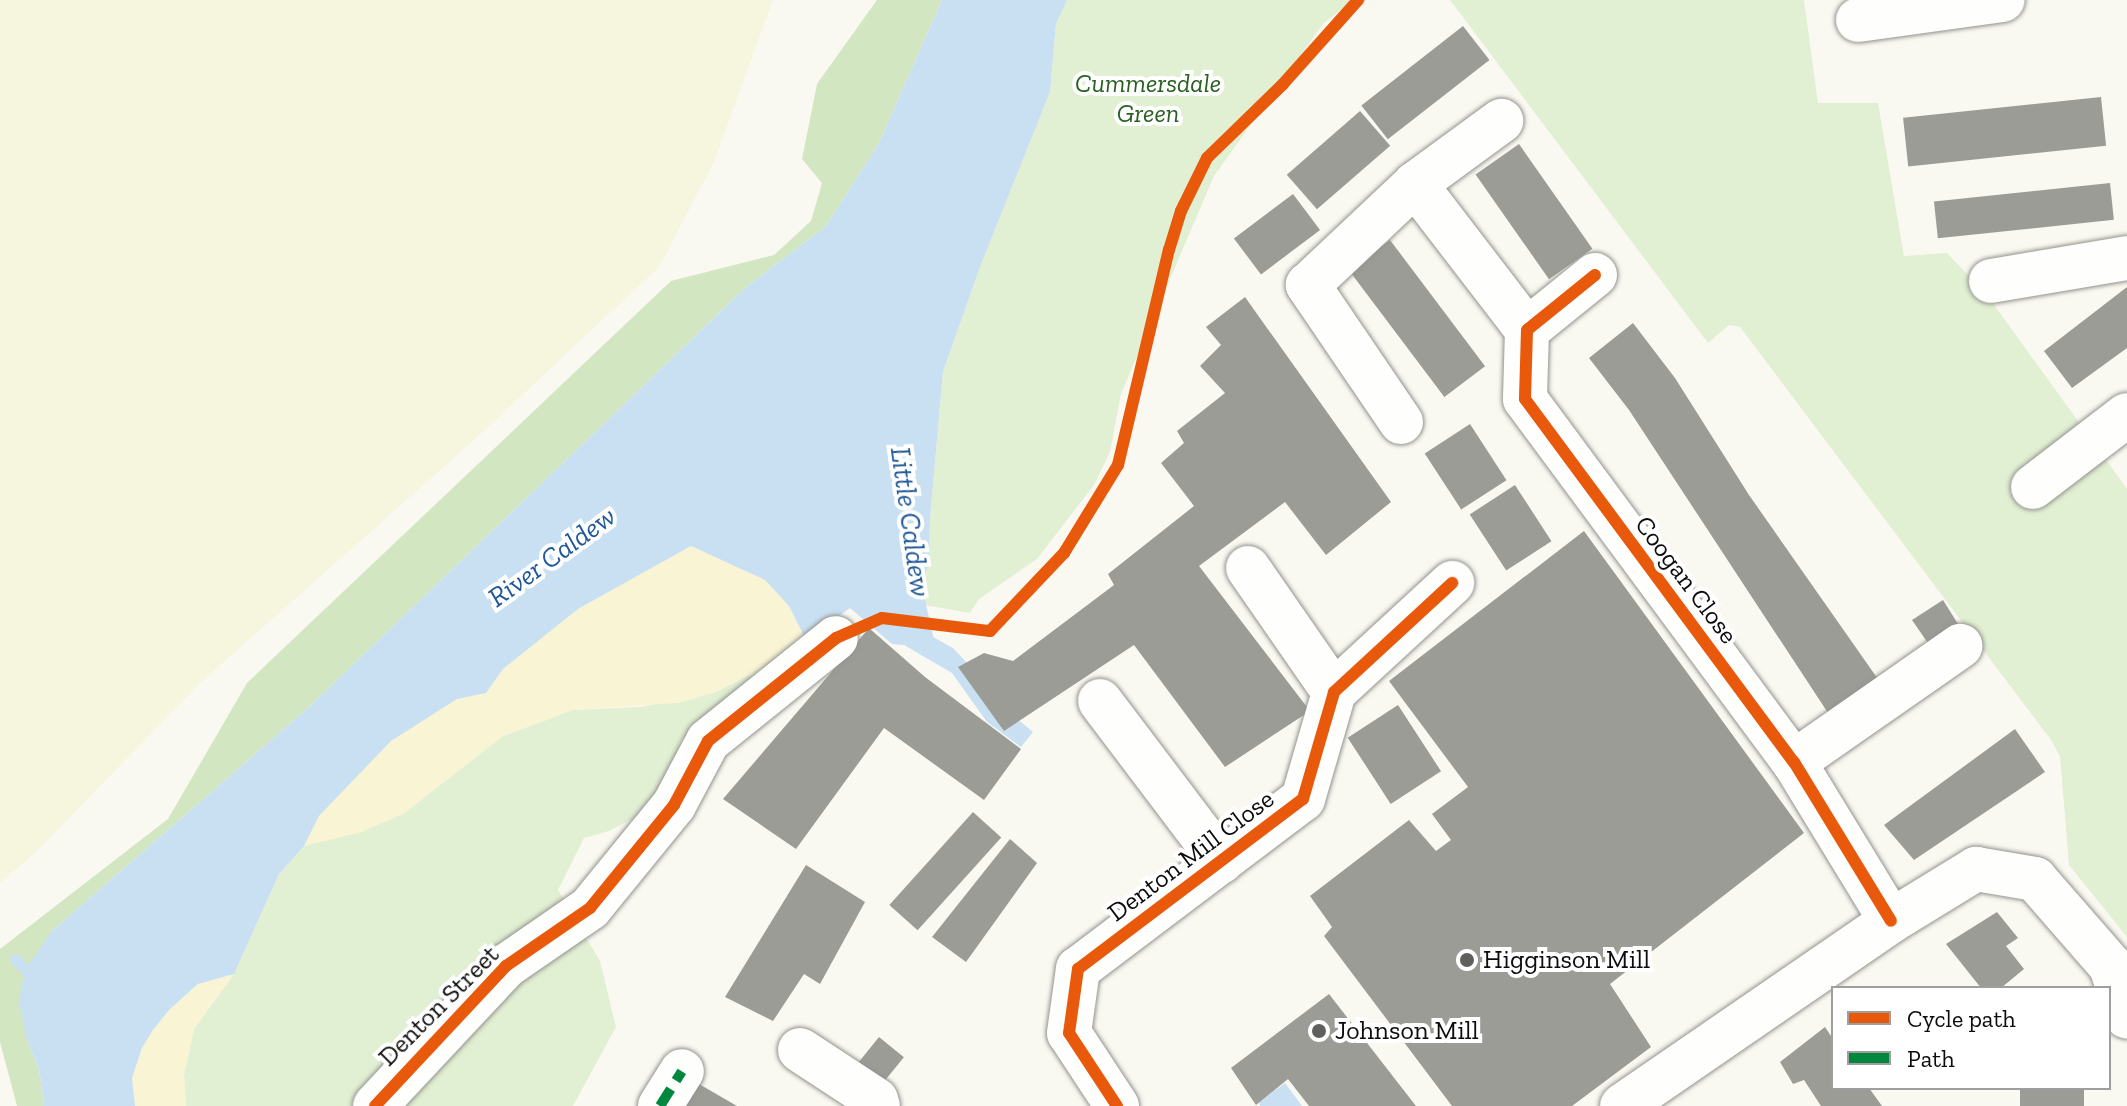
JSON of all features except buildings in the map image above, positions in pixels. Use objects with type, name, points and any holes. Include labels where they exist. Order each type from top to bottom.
[{"type":"street","points":[[1858,20],[2003,0]]},
{"type":"street","points":[[1401,422],[1308,285],[1415,184],[1501,121]]},
{"type":"street","points":[[1415,184],[1527,330],[1595,275]]},
{"type":"street","points":[[1991,281],[2127,258]]},
{"type":"street","name":"Coogan Close","points":[[1527,330],[1525,399],[1794,762],[1891,921]]},
{"type":"street","points":[[2033,487],[2127,415]]},
{"type":"street","points":[[1248,568],[1334,692],[1452,583]]},
{"type":"street","name":"Denton Street","points":[[375,1106],[506,966],[590,908],[674,805],[708,741],[836,638]]},
{"type":"street","points":[[1794,762],[1960,646]]},
{"type":"street","name":"Denton Mill Close","points":[[1110,1103],[1069,1033],[1078,969],[1303,799],[1334,692]]},
{"type":"street","points":[[1100,701],[1221,861]]},
{"type":"street","points":[[1622,1106],[1891,921],[1976,869],[2035,879],[2111,966],[2127,1017]]},
{"type":"street","points":[[800,1050],[876,1100],[878,1106]]},
{"type":"green space","points":[[0,0],[773,0],[714,162],[659,267],[473,441],[200,683],[36,852],[0,883]]},
{"type":"green space","points":[[877,0],[942,0],[879,143],[826,226],[745,288],[308,708],[52,931],[27,1040],[39,1069],[44,1106],[17,1106],[0,1042],[0,949],[168,819],[247,683],[671,281],[774,255],[811,221],[822,183],[802,159],[817,84]]},
{"type":"green space","name":"Cummersdale Green","points":[[1067,0],[1353,0],[1323,24],[1214,176],[1121,394],[1110,452],[1094,485],[1037,559],[979,599],[970,613],[919,604],[917,595],[929,564],[943,372],[980,267],[1050,92],[1056,24]]},
{"type":"green space","points":[[1450,0],[1804,0],[1818,103],[1878,103],[1904,256],[1947,253],[1987,295],[2127,489],[2127,937],[2069,865],[2060,756],[2051,740],[1740,327],[1729,325],[1708,343]]},
{"type":"green space","points":[[749,675],[761,686],[680,741],[667,801],[609,831],[584,838],[558,890],[600,961],[616,1027],[573,1106],[186,1106],[184,1075],[194,1029],[234,974],[279,874],[304,846],[403,814],[503,736],[573,710],[640,707],[714,693]]},
{"type":"sand","points":[[691,546],[765,580],[789,606],[806,640],[761,686],[749,675],[714,693],[679,703],[573,710],[503,736],[403,814],[362,832],[304,846],[319,816],[391,741],[457,699],[486,693],[503,669],[578,609]]},
{"type":"sand","points":[[234,974],[194,1029],[184,1075],[186,1106],[135,1106],[132,1078],[142,1048],[153,1030],[169,1010],[199,984]]},
{"type":"water","name":"River Caldew","points":[[942,0],[1067,0],[1056,24],[1050,92],[980,267],[943,372],[929,564],[917,595],[928,640],[949,652],[980,688],[1033,732],[1021,747],[987,722],[952,673],[904,645],[892,644],[850,608],[806,640],[789,606],[765,580],[691,546],[578,609],[503,669],[486,693],[457,699],[391,741],[319,816],[304,846],[279,874],[234,974],[198,984],[169,1010],[153,1030],[142,1048],[132,1078],[135,1106],[44,1106],[39,1069],[27,1040],[19,1002],[25,970],[52,931],[308,708],[745,288],[826,226],[879,143]]},
{"type":"water","points":[[1285,1083],[1302,1106],[1260,1106],[1259,1102]]},
{"type":"waterway","name":"Little Caldew","points":[[915,582],[928,640],[949,652],[971,675]]},
{"type":"waterway","points":[[15,959],[34,979]]},
{"type":"marked path","points":[[660,1106],[682,1071]]},
{"type":"cycle path","points":[[375,1106],[506,966],[590,908],[674,805],[708,741],[836,638],[882,618],[990,631],[1064,553],[1118,465],[1169,250],[1181,211],[1207,158],[1283,84],[1358,0]]},
{"type":"cycle path","points":[[1595,275],[1527,330],[1525,399],[1794,762],[1891,921]]},
{"type":"cycle path","points":[[1117,1106],[1069,1033],[1078,969],[1303,799],[1334,692],[1452,583]]},
{"type":"place","name":"Higginson Mill","points":[[1467,960]]},
{"type":"place","name":"Johnson Mill","points":[[1319,1031]]}]
